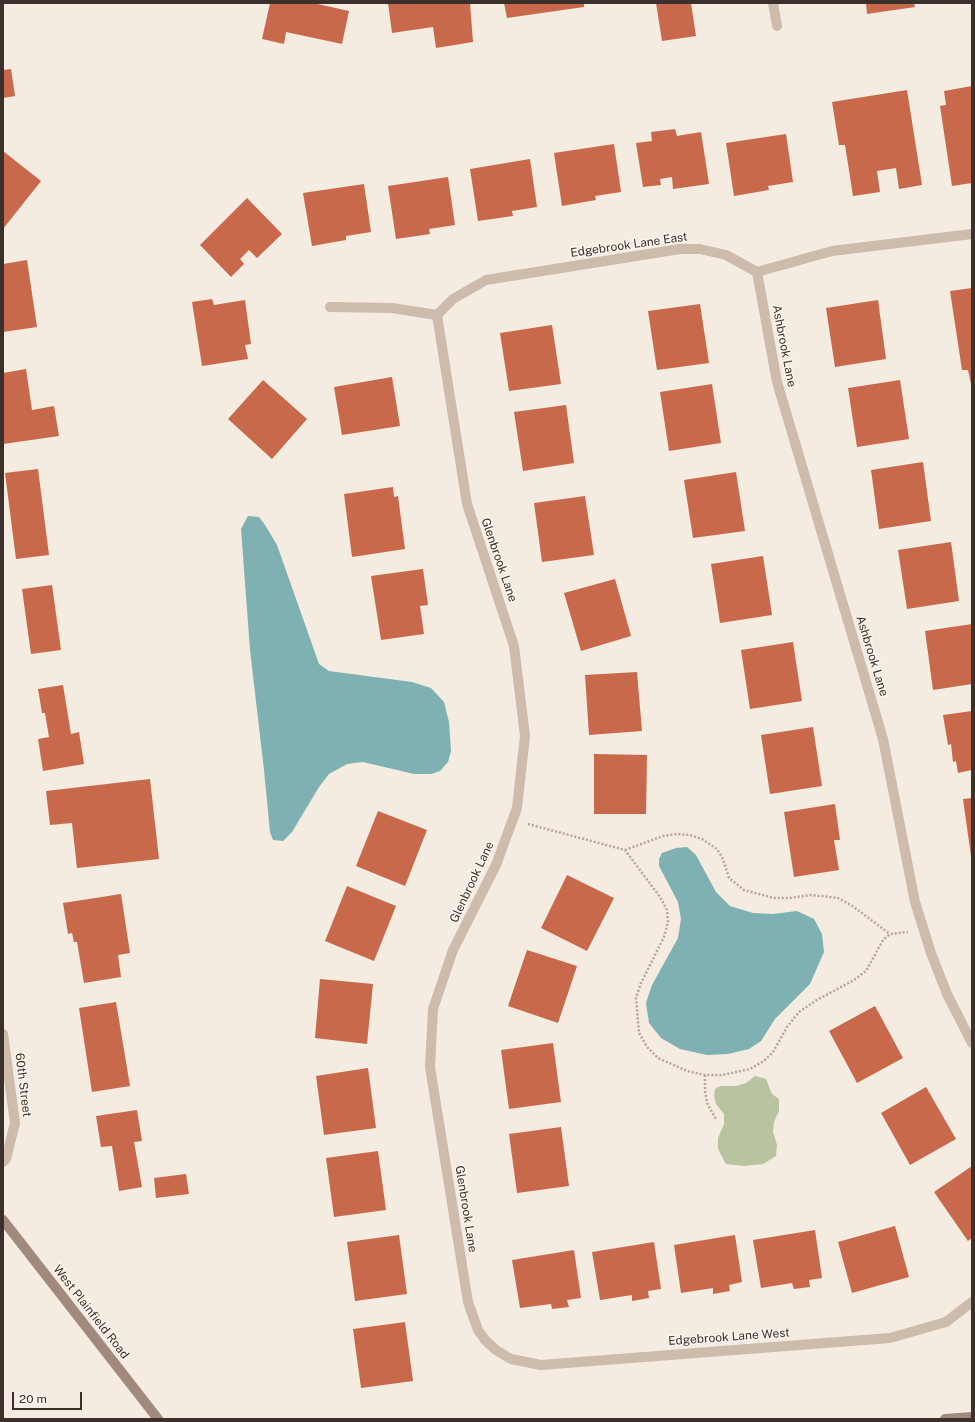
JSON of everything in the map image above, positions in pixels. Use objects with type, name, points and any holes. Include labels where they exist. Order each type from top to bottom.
[{"type":"main road","name":"West Plainfield Road","points":[[3,1220],[158,1419]]},
{"type":"main road","points":[[945,1419],[972,1417]]},
{"type":"street","points":[[773,3],[777,26]]},
{"type":"street","points":[[757,272],[832,251],[972,234]]},
{"type":"street","name":"Edgebrook Lane East","points":[[437,315],[453,299],[486,280],[680,249],[700,249],[726,255],[757,272]]},
{"type":"street","name":"Ashbrook Lane","points":[[757,272],[777,382],[883,739],[915,902],[923,930],[947,994],[972,1043]]},
{"type":"street","points":[[330,307],[392,308],[437,315]]},
{"type":"street","name":"Glenbrook Lane","points":[[437,315],[467,504],[514,646],[525,736],[517,808],[496,865],[453,950],[434,1009],[430,1066],[468,1302],[472,1315],[485,1340]]},
{"type":"street","name":"60th Street","points":[[3,1034],[15,1123],[6,1159],[3,1162]]},
{"type":"street","name":"Edgebrook Lane West","points":[[485,1340],[496,1350],[511,1359],[541,1365],[890,1338],[946,1322],[972,1302]]},
{"type":"path","points":[[512,820],[625,850],[663,836],[677,834],[696,837],[717,849],[723,859],[729,878],[744,890],[774,898],[812,895],[838,898],[851,905],[890,934]]},
{"type":"path","points":[[625,850],[660,897],[667,910],[668,922],[664,937],[641,983],[636,998],[639,1033],[647,1047],[658,1058],[674,1066],[705,1075],[739,1072],[750,1069],[764,1061],[773,1052],[786,1026],[799,1012],[854,980],[866,970],[883,940],[890,934],[923,930]]},
{"type":"path","points":[[705,1075],[707,1103],[716,1119]]},
{"type":"green space","points":[[755,1076],[766,1079],[772,1094],[779,1099],[779,1111],[774,1122],[773,1132],[777,1145],[776,1156],[763,1164],[745,1166],[726,1164],[718,1149],[718,1138],[724,1124],[724,1114],[716,1104],[714,1095],[715,1089],[720,1086],[736,1086],[746,1083]]},
{"type":"water","points":[[248,516],[259,517],[277,545],[319,664],[329,671],[412,682],[431,688],[444,702],[449,722],[451,751],[448,762],[440,771],[431,774],[414,774],[363,762],[347,764],[329,774],[319,787],[292,832],[283,841],[273,840],[270,832],[250,650],[241,529]]},
{"type":"water","points":[[687,847],[696,855],[716,892],[730,906],[753,913],[773,914],[797,911],[814,919],[822,934],[824,952],[810,984],[775,1019],[761,1041],[749,1049],[728,1054],[707,1055],[680,1049],[661,1038],[649,1023],[646,1003],[652,985],[678,938],[681,919],[678,902],[659,866],[659,859],[662,853],[676,848]]},
{"type":"building","points":[[270,3],[313,3],[349,11],[342,44],[286,32],[284,44],[262,39]]},
{"type":"building","points":[[388,3],[470,3],[473,42],[436,48],[433,27],[392,33]]},
{"type":"building","points":[[504,3],[584,3],[584,7],[507,18]]},
{"type":"building","points":[[656,3],[691,3],[696,36],[662,41]]},
{"type":"building","points":[[866,3],[914,3],[915,7],[867,14]]},
{"type":"building","points":[[11,69],[15,96],[3,98],[3,70]]},
{"type":"building","points":[[972,86],[972,183],[952,186],[940,106],[946,105],[944,91]]},
{"type":"building","points":[[907,90],[922,185],[899,189],[896,168],[877,171],[880,192],[853,196],[845,145],[839,145],[832,102]]},
{"type":"building","points":[[675,129],[677,136],[701,132],[709,184],[673,189],[672,177],[660,179],[661,185],[643,187],[636,143],[652,141],[651,132]]},
{"type":"building","points":[[786,134],[793,182],[768,186],[769,190],[734,196],[726,143]]},
{"type":"building","points":[[614,144],[621,192],[595,196],[596,200],[562,206],[554,153]]},
{"type":"building","points":[[3,151],[41,181],[3,229]]},
{"type":"building","points":[[530,159],[537,207],[512,211],[513,216],[478,221],[470,169]]},
{"type":"building","points":[[448,177],[455,225],[429,229],[430,234],[396,239],[388,186]]},
{"type":"building","points":[[364,184],[371,232],[346,236],[346,240],[312,246],[303,193]]},
{"type":"building","points":[[247,198],[282,234],[257,258],[249,250],[240,259],[244,264],[231,277],[200,245]]},
{"type":"building","points":[[27,260],[37,327],[3,332],[3,264]]},
{"type":"building","points":[[972,288],[971,384],[968,370],[962,370],[950,291]]},
{"type":"building","points":[[212,299],[214,305],[245,300],[251,344],[245,345],[248,359],[202,366],[192,302]]},
{"type":"building","points":[[878,300],[886,359],[835,367],[826,308]]},
{"type":"building","points":[[700,304],[709,363],[657,370],[648,311]]},
{"type":"building","points":[[552,325],[561,384],[509,391],[500,333]]},
{"type":"building","points":[[26,369],[32,410],[54,406],[59,436],[3,444],[3,373]]},
{"type":"building","points":[[392,377],[400,426],[342,435],[334,387]]},
{"type":"building","points":[[263,380],[307,419],[272,459],[228,419]]},
{"type":"building","points":[[900,380],[909,439],[857,447],[848,388]]},
{"type":"building","points":[[712,384],[721,443],[669,451],[660,392]]},
{"type":"building","points":[[566,405],[574,463],[523,471],[514,412]]},
{"type":"building","points":[[923,462],[931,521],[879,529],[871,470]]},
{"type":"building","points":[[38,469],[49,555],[16,559],[5,473]]},
{"type":"building","points":[[736,472],[745,531],[693,538],[684,480]]},
{"type":"building","points":[[393,487],[394,497],[398,496],[405,549],[352,557],[344,494]]},
{"type":"building","points":[[585,496],[594,555],[542,562],[534,503]]},
{"type":"building","points":[[951,542],[959,601],[907,609],[898,550]]},
{"type":"building","points":[[763,556],[772,615],[720,623],[711,564]]},
{"type":"building","points":[[423,569],[428,605],[420,606],[424,634],[381,640],[371,576]]},
{"type":"building","points":[[615,579],[631,636],[581,651],[564,593]]},
{"type":"building","points":[[52,585],[61,650],[31,654],[22,589]]},
{"type":"building","points":[[972,624],[972,684],[933,690],[925,631]]},
{"type":"building","points":[[793,642],[802,701],[750,709],[741,650]]},
{"type":"building","points":[[637,672],[642,731],[589,735],[585,675]]},
{"type":"building","points":[[63,685],[71,734],[79,732],[84,764],[43,771],[38,739],[49,737],[45,713],[42,713],[38,689]]},
{"type":"building","points":[[972,711],[972,770],[958,773],[956,761],[953,762],[951,744],[948,745],[943,715]]},
{"type":"building","points":[[813,727],[822,786],[770,794],[761,735]]},
{"type":"building","points":[[594,754],[647,755],[646,814],[594,814]]},
{"type":"building","points":[[150,779],[159,859],[77,868],[72,823],[50,825],[46,791]]},
{"type":"building","points":[[972,798],[972,856],[971,856],[963,799]]},
{"type":"building","points":[[835,804],[840,840],[834,840],[839,870],[794,877],[784,812]]},
{"type":"building","points":[[378,811],[427,830],[405,886],[356,866]]},
{"type":"building","points":[[567,875],[614,898],[587,951],[541,928]]},
{"type":"building","points":[[347,886],[396,906],[374,961],[325,941]]},
{"type":"building","points":[[121,894],[130,953],[118,955],[121,977],[84,983],[77,942],[74,942],[72,933],[68,934],[63,903]]},
{"type":"building","points":[[527,950],[577,966],[558,1023],[508,1006]]},
{"type":"building","points":[[320,979],[373,984],[367,1044],[315,1038]]},
{"type":"building","points":[[116,1002],[130,1086],[92,1092],[79,1008]]},
{"type":"building","points":[[875,1006],[903,1058],[857,1083],[829,1031]]},
{"type":"building","points":[[553,1043],[561,1102],[509,1109],[501,1050]]},
{"type":"building","points":[[368,1068],[376,1128],[324,1135],[316,1076]]},
{"type":"building","points":[[926,1087],[956,1139],[910,1165],[881,1113]]},
{"type":"building","points":[[137,1110],[142,1141],[134,1142],[142,1187],[119,1191],[112,1146],[101,1147],[96,1116]]},
{"type":"building","points":[[561,1127],[569,1186],[517,1193],[509,1134]]},
{"type":"building","points":[[378,1151],[386,1210],[334,1217],[326,1158]]},
{"type":"building","points":[[972,1166],[972,1238],[968,1241],[934,1192]]},
{"type":"building","points":[[186,1174],[189,1194],[156,1198],[154,1178]]},
{"type":"building","points":[[895,1226],[909,1277],[852,1293],[838,1242]]},
{"type":"building","points":[[815,1230],[822,1278],[809,1280],[810,1287],[794,1289],[792,1283],[761,1288],[753,1240]]},
{"type":"building","points":[[399,1235],[407,1294],[355,1301],[347,1242]]},
{"type":"building","points":[[735,1235],[742,1282],[729,1285],[730,1291],[713,1294],[713,1288],[681,1293],[674,1245]]},
{"type":"building","points":[[654,1242],[661,1289],[648,1291],[649,1298],[632,1301],[632,1295],[600,1300],[592,1252]]},
{"type":"building","points":[[574,1250],[581,1298],[567,1300],[569,1307],[552,1309],[551,1304],[520,1308],[512,1260]]},
{"type":"building","points":[[405,1322],[413,1381],[361,1388],[353,1329]]}]
